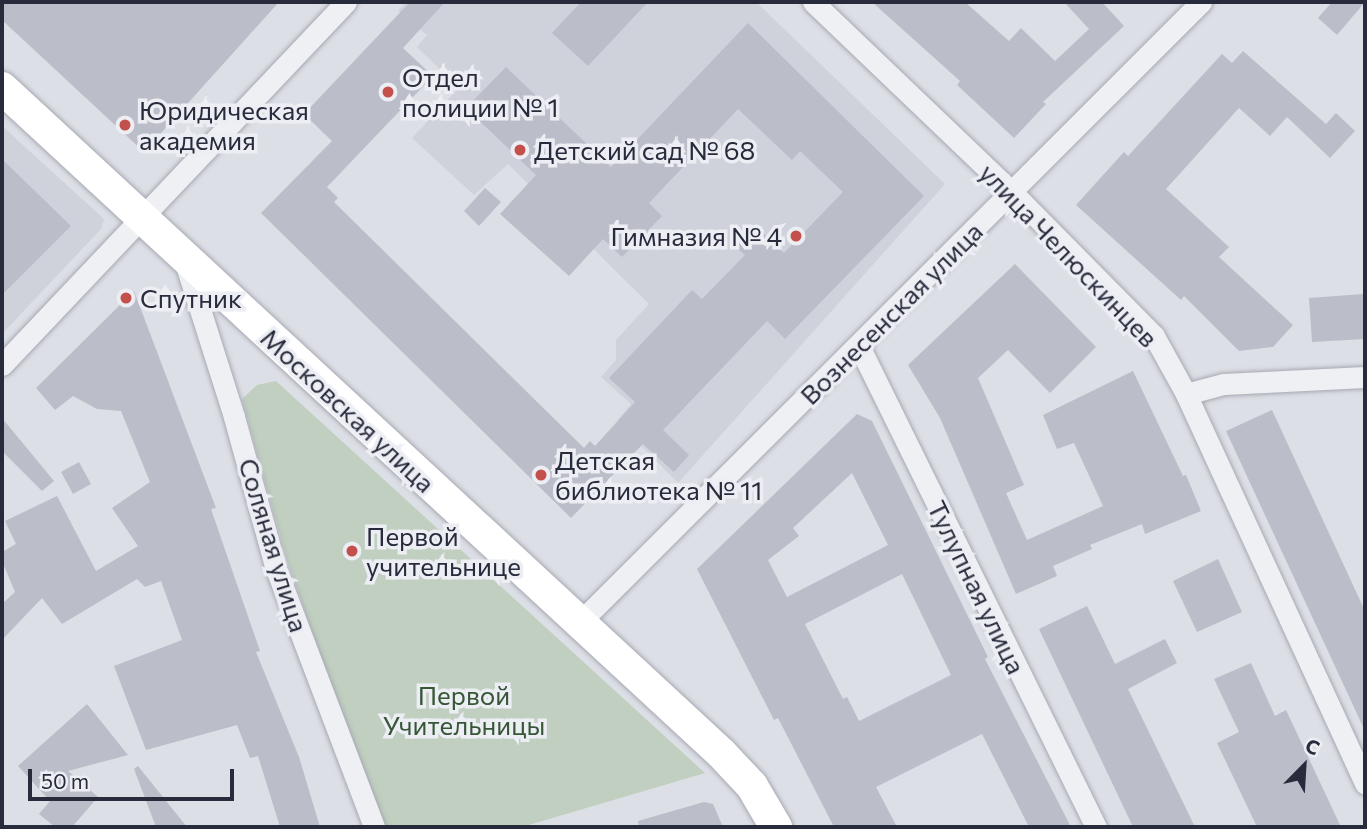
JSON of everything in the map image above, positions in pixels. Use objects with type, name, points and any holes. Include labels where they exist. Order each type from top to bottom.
[{"type":"main road","name":"Московская улица","points":[[2,88],[721,753],[752,786],[776,827]]},
{"type":"street","points":[[2,365],[346,2]]},
{"type":"street","name":"улица Челюскинцев","points":[[813,2],[1011,191],[1154,336],[1186,394],[1365,784]]},
{"type":"street","name":"Вознесенская улица","points":[[579,623],[1201,2]]},
{"type":"street","name":"Соляная улица","points":[[184,259],[234,416],[275,566],[374,827]]},
{"type":"street","name":"Тулупная улица","points":[[859,346],[1096,827]]},
{"type":"street","points":[[1186,394],[1224,384],[1365,377]]},
{"type":"shaded area","name":"Гимназия № 4","points":[[406,2],[756,2],[945,184],[678,483],[617,421],[631,404],[601,377],[616,360],[616,340],[649,304],[508,164],[474,195],[412,138],[459,88],[417,47],[427,35],[398,11]]},
{"type":"shaded area","points":[[2,126],[104,219],[101,229],[2,334]]},
{"type":"green space","name":"Первой Учительницы","points":[[276,381],[705,773],[522,827],[381,827],[287,560],[242,399],[257,385]]},
{"type":"building","points":[[2,2],[279,2],[144,152],[2,20]]},
{"type":"building","points":[[410,2],[445,2],[403,48],[433,76],[327,187],[338,198],[334,202],[584,448],[590,441],[595,446],[635,402],[609,378],[692,290],[702,299],[745,255],[733,245],[754,224],[784,253],[843,192],[800,151],[792,160],[738,109],[649,203],[662,216],[622,257],[603,239],[569,276],[500,214],[536,175],[466,108],[506,67],[611,167],[748,23],[924,196],[785,339],[767,321],[663,430],[689,455],[674,472],[643,444],[571,518],[261,213],[332,141],[304,114]]},
{"type":"building","points":[[581,2],[648,2],[588,66],[552,33]]},
{"type":"building","points":[[872,2],[965,2],[1009,41],[1021,28],[1055,61],[1089,29],[1064,2],[1102,2],[1124,26],[1043,102],[1046,104],[1014,138],[957,85],[960,81]]},
{"type":"building","points":[[1332,2],[1365,2],[1337,35],[1318,18]]},
{"type":"building","points":[[1243,51],[1326,124],[1336,113],[1355,131],[1330,158],[1287,117],[1270,136],[1239,108],[1166,189],[1229,247],[1219,257],[1293,325],[1273,347],[1239,351],[1184,296],[1181,300],[1076,205],[1124,152],[1128,156],[1222,54],[1232,63]]},
{"type":"building","points":[[2,159],[71,226],[2,295]]},
{"type":"building","points":[[485,188],[501,202],[479,226],[464,211]]},
{"type":"building","points":[[1015,264],[1096,347],[1050,393],[1008,350],[978,378],[1024,485],[1006,493],[1027,540],[1103,506],[1074,443],[1057,449],[1043,415],[1133,371],[1183,476],[1186,475],[1201,511],[1145,534],[1142,524],[1090,545],[1092,549],[1053,566],[1057,576],[1016,594],[940,418],[908,365]]},
{"type":"building","points":[[134,291],[216,508],[211,509],[260,651],[256,652],[299,757],[320,827],[280,827],[258,756],[250,758],[237,725],[146,750],[114,666],[182,640],[161,581],[145,587],[137,579],[62,624],[42,598],[2,640],[2,604],[15,592],[2,561],[2,552],[16,544],[5,521],[57,496],[96,571],[138,546],[112,508],[150,482],[121,411],[97,409],[73,396],[55,410],[36,388]]},
{"type":"building","points":[[1363,294],[1365,339],[1312,342],[1309,298]]},
{"type":"building","points":[[1272,410],[1365,611],[1365,731],[1226,431]]},
{"type":"building","points":[[857,414],[872,421],[988,657],[985,659],[1071,827],[1029,827],[982,734],[876,787],[897,827],[834,827],[778,718],[774,720],[697,569]],"holes":[[[852,473],[888,545],[787,597],[768,560],[799,536],[793,528]],[[902,574],[951,675],[859,721],[847,697],[843,699],[805,624]]]},
{"type":"building","points":[[2,418],[54,481],[42,491],[2,451]]},
{"type":"building","points":[[79,462],[91,484],[73,494],[61,472]]},
{"type":"building","points":[[1218,559],[1242,612],[1197,632],[1173,581]]},
{"type":"building","points":[[1087,606],[1115,664],[1165,639],[1177,663],[1128,689],[1195,827],[1133,827],[1039,629]]},
{"type":"building","points":[[1251,663],[1275,716],[1286,710],[1341,827],[1257,827],[1217,743],[1239,732],[1214,679]]},
{"type":"building","points":[[87,704],[128,755],[68,771],[98,797],[72,827],[55,827],[39,814],[50,801],[18,766]]},
{"type":"building","points":[[138,766],[187,827],[156,827],[134,769]]},
{"type":"building","points":[[704,802],[713,804],[723,827],[639,827],[638,821]]},
{"type":"place","name":"Отдел полиции № 1","points":[[388,92]]},
{"type":"place","name":"Юридическая академия","points":[[125,125]]},
{"type":"place","name":"Детский сад № 68","points":[[520,150]]},
{"type":"place","name":"Гимназия № 4","points":[[796,236]]},
{"type":"place","name":"Спутник","points":[[126,298]]},
{"type":"place","name":"Детская библиотека № 11","points":[[541,475]]},
{"type":"place","name":"Первой учительнице","points":[[352,551]]}]
